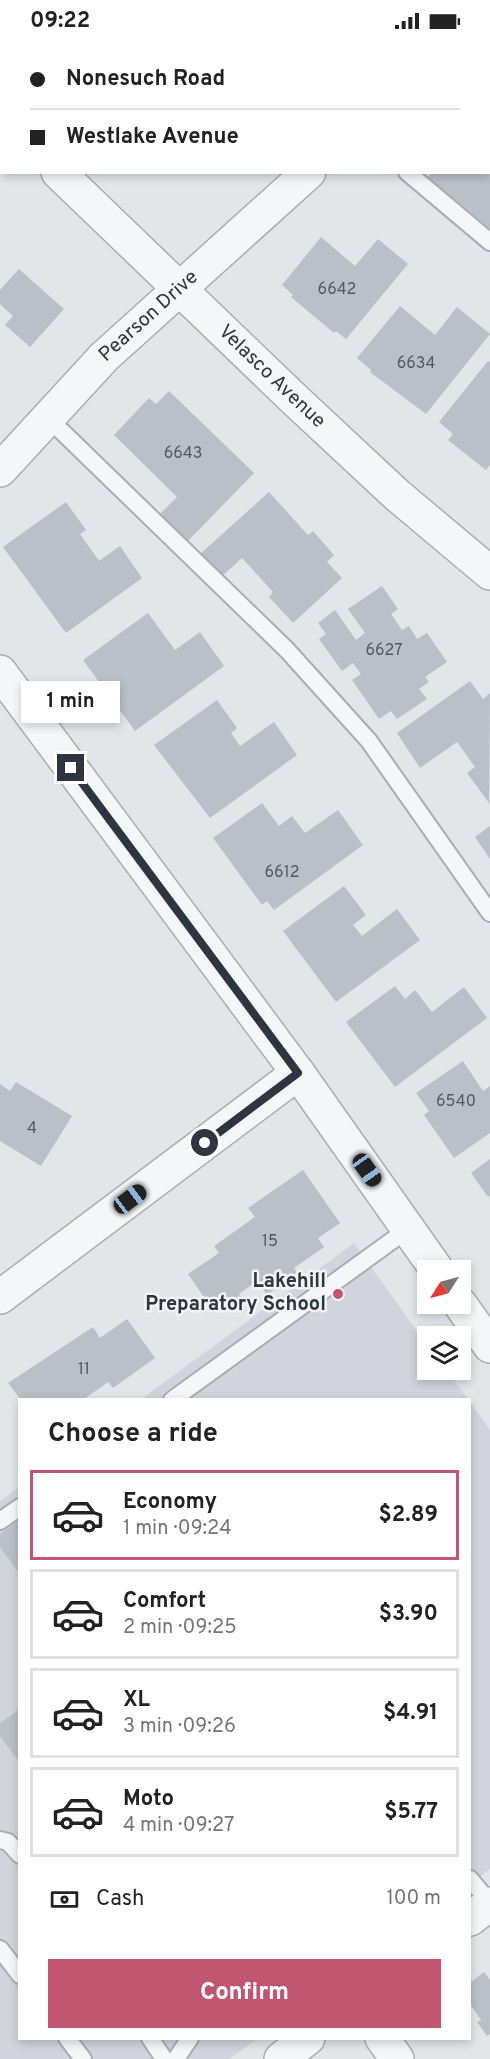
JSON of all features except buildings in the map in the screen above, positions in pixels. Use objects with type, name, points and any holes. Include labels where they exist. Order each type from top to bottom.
[{"type":"street","name":"Velasco Avenue","points":[[60,174],[397,495],[490,573]]},
{"type":"street","name":"Pearson Drive","points":[[0,470],[104,357],[307,174]]},
{"type":"street","points":[[0,672],[298,1073],[430,1260]]},
{"type":"street","points":[[0,1297],[298,1073]]},
{"type":"street","points":[[467,1314],[490,1346]]},
{"type":"street","points":[[471,1918],[490,1903]]},
{"type":"street","points":[[281,2059],[306,2040]]},
{"type":"street","points":[[383,2040],[397,2059]]},
{"type":"lane","points":[[409,174],[490,242]]},
{"type":"lane","points":[[48,418],[287,650],[347,716],[369,741],[490,913]]},
{"type":"lane","points":[[175,1398],[408,1229]]},
{"type":"lane","points":[[0,1521],[18,1508]]},
{"type":"lane","points":[[0,1840],[8,1842],[18,1853]]},
{"type":"lane","points":[[471,1880],[490,1903]]},
{"type":"lane","points":[[0,1949],[18,1972]]},
{"type":"lane","points":[[69,2040],[83,2059]]},
{"type":"lane","points":[[176,2059],[189,2040]]},
{"type":"shaded area","name":"Lakehill Preparatory School","points":[[354,1243],[417,1331],[417,1380],[454,1380],[467,1398],[143,1398]]},
{"type":"shaded area","points":[[471,1403],[490,1430],[490,1869],[471,1883]]},
{"type":"shaded area","points":[[18,1488],[18,2040],[256,2040],[229,2059],[0,2059],[0,1501]]},
{"type":"place","name":"Lakehill Preparatory School","points":[[338,1294]]},
{"type":"route","points":[[71,768],[298,1073],[205,1143]]}]
